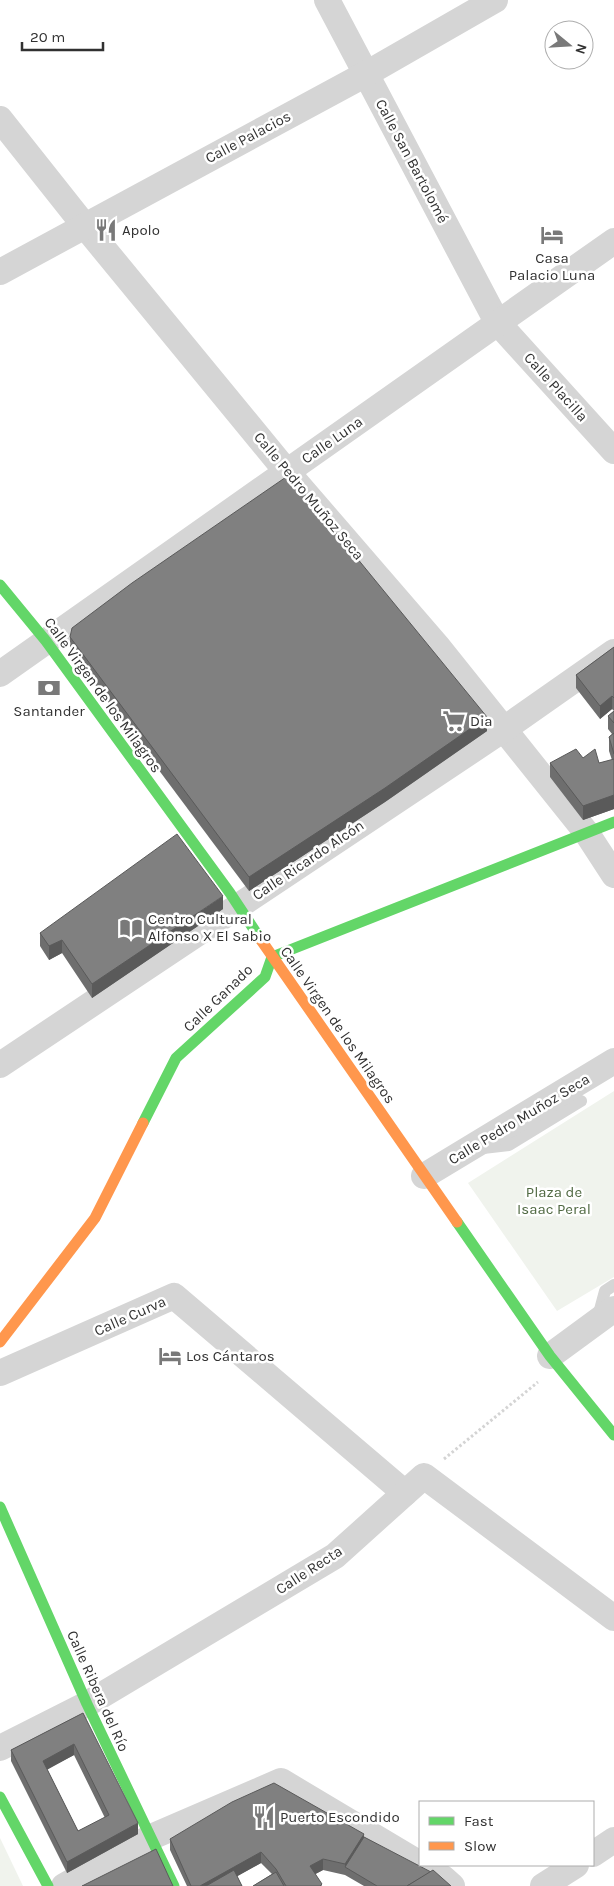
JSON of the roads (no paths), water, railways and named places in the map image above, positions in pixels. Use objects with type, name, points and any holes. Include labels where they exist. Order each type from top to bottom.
[{"type":"street","name":"Calle San Bartolomé","points":[[327,0],[497,322]]},
{"type":"street","name":"Calle Palacios","points":[[0,272],[366,74],[495,0]]},
{"type":"street","name":"Calle Pedro Muñoz Seca","points":[[0,120],[287,472],[439,648],[586,832],[614,875]]},
{"type":"street","name":"Calle Luna","points":[[0,674],[614,241]]},
{"type":"street","name":"Calle Placilla","points":[[497,322],[614,452]]},
{"type":"street","name":"Calle Virgen de los Milagros","points":[[0,585],[46,641],[239,907],[550,1356],[614,1435]]},
{"type":"street","name":"Calle Ricardo Alcón","points":[[0,1066],[504,729],[614,652]]},
{"type":"street","points":[[272,957],[614,822]]},
{"type":"street","name":"Calle Ganado","points":[[0,1342],[95,1218],[176,1058],[265,976],[272,957]]},
{"type":"street","name":"Calle Pedro Muñoz Seca","points":[[424,1176],[614,1061]]},
{"type":"street","name":"Calle Curva","points":[[0,1373],[174,1296],[414,1484]]},
{"type":"street","points":[[550,1356],[606,1316]]},
{"type":"street","points":[[414,1484],[614,1618]]},
{"type":"street","name":"Calle Recta","points":[[0,1748],[87,1704],[335,1556],[414,1484]]},
{"type":"street","name":"Calle Ribera del Río","points":[[0,1507],[87,1704],[149,1838],[174,1886]]},
{"type":"street","points":[[64,1886],[149,1838],[281,1781],[419,1863]]},
{"type":"street","points":[[0,1797],[48,1886]]},
{"type":"street","points":[[594,1853],[614,1840]]},
{"type":"street","points":[[424,1866],[452,1886]]},
{"type":"street","points":[[543,1886],[574,1866]]},
{"type":"lane","points":[[468,1149],[509,1145],[581,1101]]},
{"type":"lane","points":[[606,1316],[605,1290],[614,1285]]},
{"type":"place","name":"Apolo","points":[[106,230]]},
{"type":"place","name":"Casa Palacio Luna","points":[[552,235]]},
{"type":"place","name":"Santander","points":[[49,688]]},
{"type":"place","name":"Dia","points":[[454,721]]},
{"type":"place","name":"Centro Cultural Alfonso X El Sabio","points":[[131,928]]},
{"type":"place","name":"Los Cántaros","points":[[170,1356]]},
{"type":"place","name":"Puerto Escondido","points":[[264,1817]]},
{"type":"park label","name":"Plaza de Isaac Peral","points":[[554,1200]]}]
